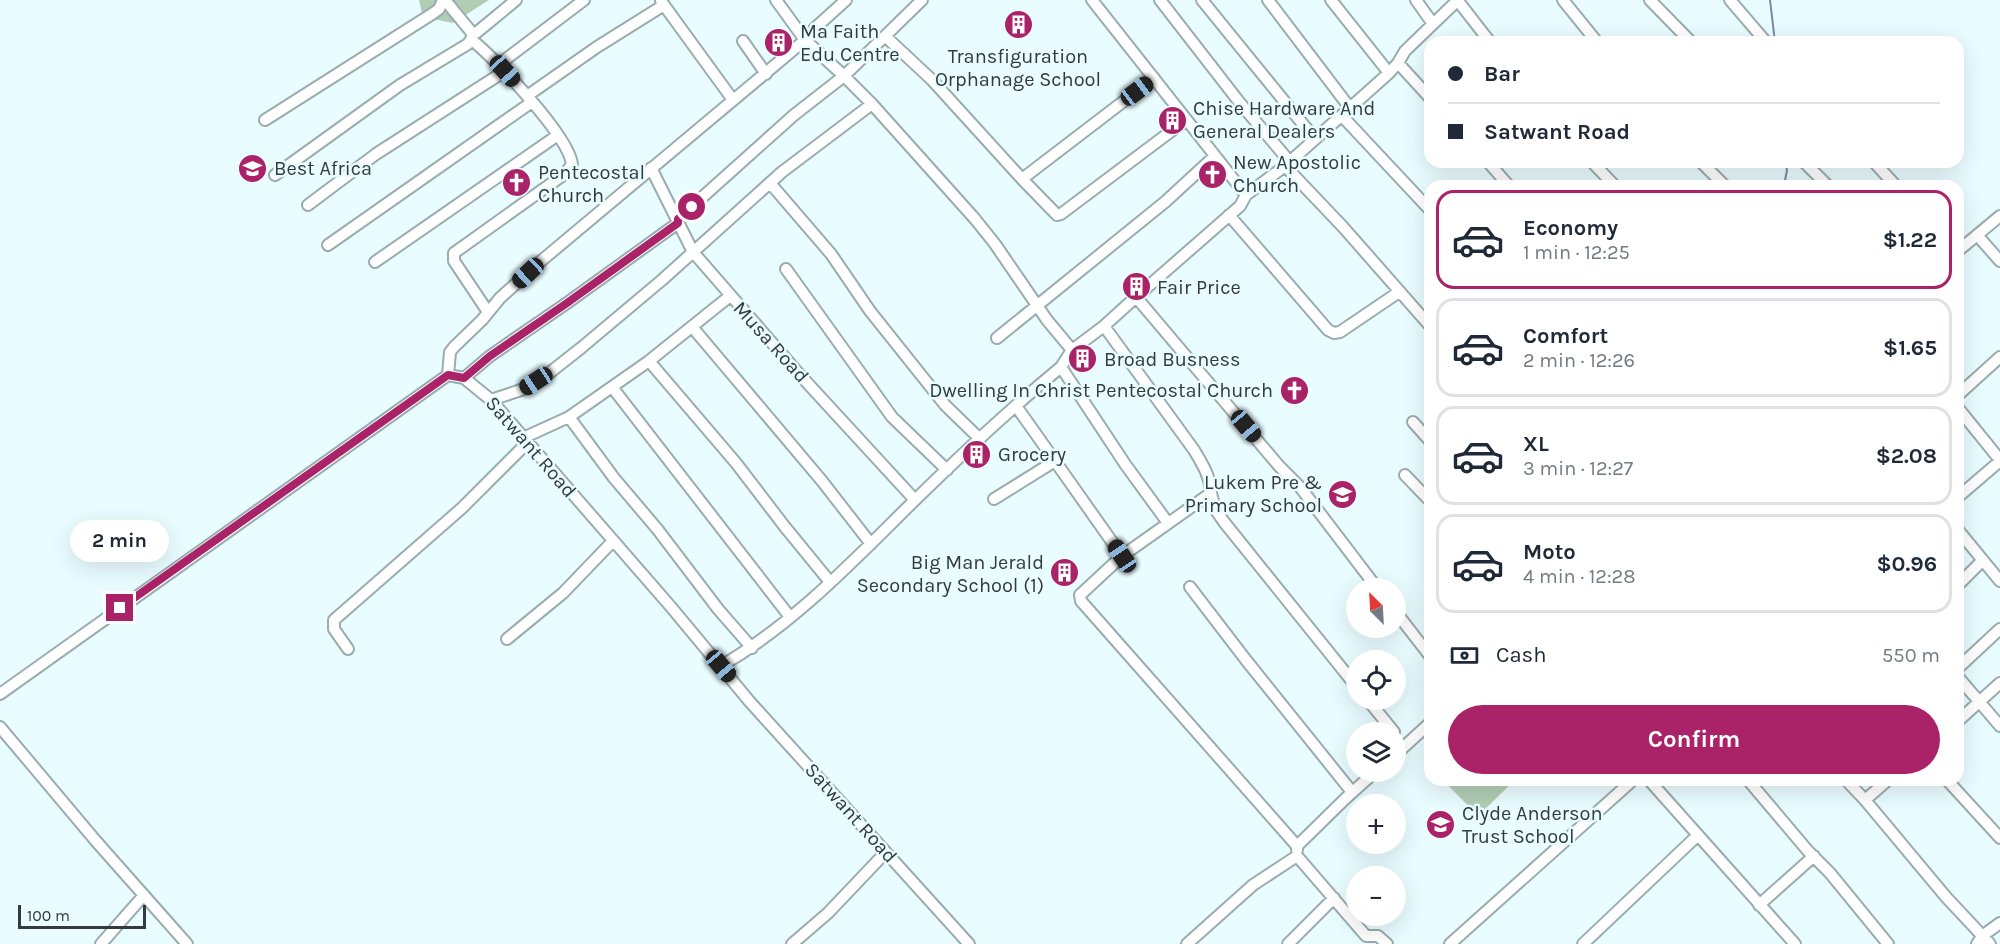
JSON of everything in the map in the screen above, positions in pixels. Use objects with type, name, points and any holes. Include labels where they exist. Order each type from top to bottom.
[{"type":"street","points":[[265,120],[432,15],[444,0],[472,36],[558,135],[572,164],[566,173],[453,256],[454,261],[488,312]]},
{"type":"street","points":[[275,175],[472,36],[516,0]]},
{"type":"street","points":[[308,205],[376,154],[501,68],[584,0]]},
{"type":"street","points":[[776,0],[805,40],[872,104],[975,219],[995,244],[1036,305],[1072,350]]},
{"type":"street","points":[[0,694],[448,375],[450,352],[541,261],[766,74],[846,0]]},
{"type":"street","points":[[464,378],[490,356],[567,303],[678,221],[794,115],[844,76],[922,0]]},
{"type":"street","points":[[1092,0],[1246,195]]},
{"type":"street","points":[[1160,0],[1287,164],[1424,319]]},
{"type":"street","points":[[1202,0],[1315,139]]},
{"type":"street","points":[[1268,0],[1346,112],[1424,203]]},
{"type":"street","points":[[1331,0],[1389,73]]},
{"type":"street","points":[[1416,0],[1434,24]]},
{"type":"street","points":[[721,666],[752,648],[830,582],[980,439],[1061,367],[1072,350],[1104,326],[1240,206],[1246,195],[1287,164],[1389,73],[1405,51],[1458,0],[1485,36]]},
{"type":"street","points":[[1563,0],[1592,36]]},
{"type":"street","points":[[1650,0],[1685,36]]},
{"type":"street","points":[[1730,0],[1761,36]]},
{"type":"street","points":[[328,245],[597,47],[662,3],[734,100]]},
{"type":"street","points":[[886,37],[946,94],[1054,213],[1061,214],[1186,120]]},
{"type":"street","points":[[743,40],[766,74]]},
{"type":"street","points":[[1398,63],[1424,91]]},
{"type":"street","points":[[1022,179],[1154,78]]},
{"type":"street","points":[[491,400],[524,388],[548,374],[622,314],[794,162],[872,104]]},
{"type":"street","points":[[375,262],[558,135]]},
{"type":"street","points":[[997,338],[1165,202],[1215,156]]},
{"type":"street","name":"Musa Road","points":[[651,168],[693,252],[915,500]]},
{"type":"street","points":[[1493,168],[1504,180]]},
{"type":"street","points":[[1598,168],[1609,180]]},
{"type":"street","points":[[1707,168],[1719,180]]},
{"type":"street","points":[[1810,168],[1822,180]]},
{"type":"street","points":[[1880,168],[1890,180]]},
{"type":"street","points":[[770,183],[831,254],[870,310],[945,405],[980,439]]},
{"type":"street","points":[[1229,215],[1328,330],[1334,333],[1340,332],[1399,292]]},
{"type":"street","points":[[1964,245],[2000,216]]},
{"type":"street","points":[[1977,235],[2000,261]]},
{"type":"street","points":[[786,269],[892,417],[947,470]]},
{"type":"street","points":[[348,649],[334,629],[334,620],[462,508],[525,440],[569,417],[612,387],[693,328],[730,296]]},
{"type":"street","points":[[1136,297],[1279,466],[1300,487],[1369,578]]},
{"type":"street","points":[[1104,326],[1194,450],[1207,472],[1215,509],[1224,522],[1346,674]]},
{"type":"street","points":[[693,328],[801,455],[871,544]]},
{"type":"street","points":[[1964,390],[2000,357]]},
{"type":"street","points":[[649,361],[736,463],[784,527],[830,582]]},
{"type":"street","points":[[1061,367],[1125,464],[1168,523]]},
{"type":"street","name":"Satwant Road","points":[[448,375],[464,378],[491,400],[750,702],[969,944]]},
{"type":"street","points":[[612,387],[682,480],[790,616]]},
{"type":"street","points":[[1016,406],[1122,556]]},
{"type":"street","points":[[1964,416],[2000,461],[1964,492]]},
{"type":"street","points":[[569,417],[614,478],[658,530],[718,609],[752,648]]},
{"type":"street","points":[[1413,422],[1424,434]]},
{"type":"street","points":[[994,499],[1055,460]]},
{"type":"street","points":[[1405,475],[1424,495]]},
{"type":"street","points":[[1211,493],[1122,556],[1080,595],[1081,601],[1297,851],[1363,940],[1378,936],[1387,944]]},
{"type":"street","points":[[1964,537],[2000,581]]},
{"type":"street","points":[[507,639],[562,593],[613,542]]},
{"type":"street","points":[[1964,579],[1983,561]]},
{"type":"street","points":[[1190,586],[1352,792]]},
{"type":"street","points":[[1406,625],[1424,648]]},
{"type":"street","points":[[1964,662],[2000,629]]},
{"type":"street","points":[[1964,715],[2000,683]]},
{"type":"street","points":[[1964,684],[2000,726]]},
{"type":"street","points":[[1376,710],[1387,722]]},
{"type":"street","points":[[0,727],[187,944]]},
{"type":"street","points":[[1406,746],[1424,729]]},
{"type":"street","points":[[1187,944],[1253,885],[1297,851],[1364,782]]},
{"type":"street","points":[[1450,944],[1626,786]]},
{"type":"street","points":[[1655,786],[1697,836],[1795,944]]},
{"type":"street","points":[[1753,786],[1830,873],[1888,944]]},
{"type":"street","points":[[1852,786],[1983,941],[2000,923]]},
{"type":"street","points":[[1865,800],[1881,786]]},
{"type":"street","points":[[1952,786],[2000,838]]},
{"type":"street","points":[[1583,944],[1697,836]]},
{"type":"street","points":[[792,944],[828,913],[886,852]]},
{"type":"street","points":[[1759,905],[1814,856]]},
{"type":"street","points":[[101,944],[144,895]]},
{"type":"street","points":[[1288,944],[1334,898]]},
{"type":"green space","points":[[419,0],[489,0],[453,23],[423,17]]},
{"type":"green space","points":[[1449,786],[1509,786],[1478,816]]},
{"type":"waterway","points":[[1770,0],[1774,36]]},
{"type":"waterway","points":[[1785,180],[1786,168]]},
{"type":"place","name":"Transfiguration Orphanage School","points":[[1018,25]]},
{"type":"place","name":"Ma Faith Edu Centre","points":[[779,42]]},
{"type":"place","name":"Chise Hardware And General Dealers","points":[[1172,120]]},
{"type":"place","name":"Best Africa","points":[[253,168]]},
{"type":"place","name":"New Apostolic Church","points":[[1212,174]]},
{"type":"place","name":"Pentecostal Church","points":[[517,183]]},
{"type":"place","name":"Fair Price","points":[[1136,287]]},
{"type":"place","name":"Broad Busness","points":[[1083,359]]},
{"type":"place","name":"Dwelling In Christ Pentecostal Church","points":[[1294,390]]},
{"type":"place","name":"Grocery","points":[[977,454]]},
{"type":"place","name":"Lukem Pre & Primary School","points":[[1343,494]]},
{"type":"place","name":"Big Man Jerald Secondary School (1)","points":[[1065,573]]},
{"type":"place","name":"Clyde Anderson Trust School","points":[[1441,824]]},
{"type":"route","points":[[120,608],[448,375],[464,378],[490,356],[678,223],[678,219],[692,207]]}]
